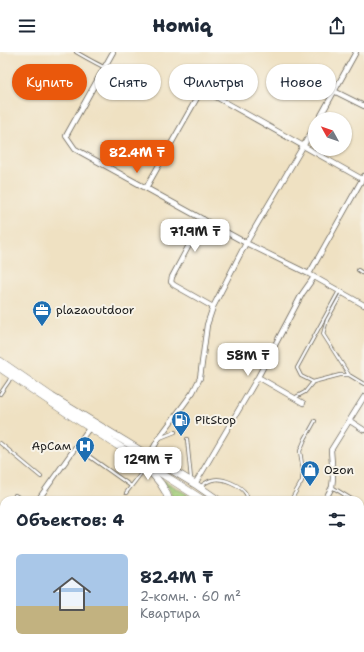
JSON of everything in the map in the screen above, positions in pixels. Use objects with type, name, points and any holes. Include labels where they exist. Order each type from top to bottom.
[{"type":"main road","points":[[0,361],[13,373],[196,496]]},
{"type":"main road","points":[[0,368],[13,373]]},
{"type":"main road","points":[[91,425],[148,456],[212,496]]},
{"type":"main road","points":[[139,458],[156,476],[167,496]]},
{"type":"main road","points":[[197,486],[199,496]]},
{"type":"street","points":[[107,64],[113,52]]},
{"type":"street","points":[[336,87],[356,52]]},
{"type":"street","points":[[95,85],[66,136],[75,149],[364,305]]},
{"type":"street","points":[[146,188],[202,89],[363,178],[309,274]]},
{"type":"street","points":[[336,92],[364,106]]},
{"type":"street","points":[[323,112],[329,100]]},
{"type":"street","points":[[148,456],[159,438],[193,392],[200,378],[207,325],[213,307],[246,242],[308,139]]},
{"type":"street","points":[[203,218],[172,277],[172,282],[174,285],[213,307]]},
{"type":"street","points":[[197,486],[258,377],[302,294],[314,277]]},
{"type":"street","points":[[258,377],[302,403]]},
{"type":"street","points":[[327,496],[332,488],[333,478],[331,450],[340,433],[350,421],[364,397]]},
{"type":"street","points":[[350,421],[364,430]]},
{"type":"street","points":[[41,496],[91,425]]},
{"type":"lane","points":[[76,52],[96,64]]},
{"type":"lane","points":[[358,270],[364,274]]},
{"type":"lane","points":[[340,292],[327,320],[323,334],[349,375],[364,384]]},
{"type":"lane","points":[[313,382],[301,376],[297,368],[340,292]]},
{"type":"lane","points":[[0,394],[13,373]]},
{"type":"lane","points":[[294,398],[305,392],[313,382],[340,375],[349,375]]},
{"type":"lane","points":[[293,496],[302,481],[304,471],[300,451],[315,422]]},
{"type":"lane","points":[[159,438],[175,432]]},
{"type":"lane","points":[[187,439],[197,486],[212,480],[220,479],[240,488],[247,496]]},
{"type":"lane","points":[[0,443],[41,477]]},
{"type":"lane","points":[[76,447],[131,486]]},
{"type":"lane","points":[[126,493],[146,467]]},
{"type":"lane","points":[[332,488],[345,496]]},
{"type":"green space","points":[[163,480],[188,495],[172,496]]},
{"type":"place","name":"plazaoutdoor","points":[[42,327]]},
{"type":"place","name":"PitStop","points":[[181,437]]},
{"type":"place","name":"АрСам","points":[[85,463]]},
{"type":"place","name":"Ozon","points":[[310,487]]}]
